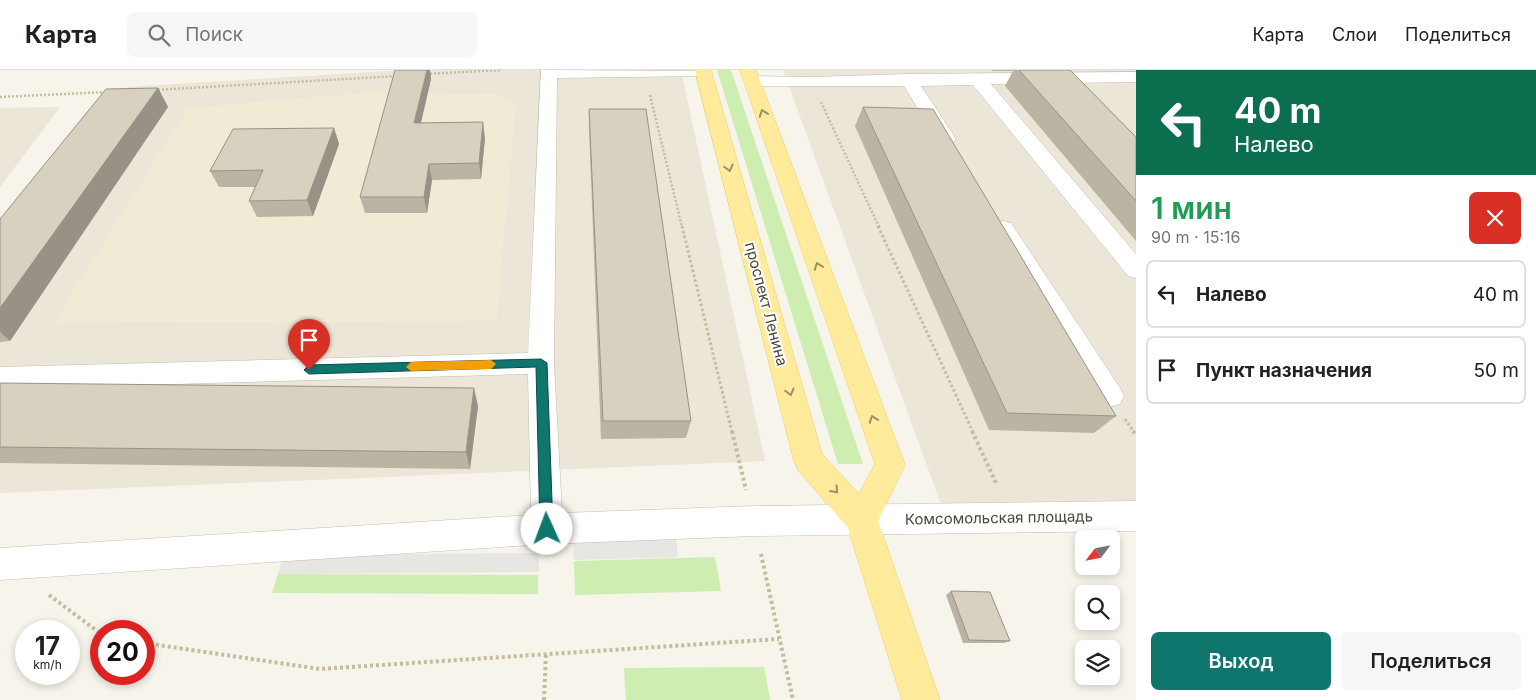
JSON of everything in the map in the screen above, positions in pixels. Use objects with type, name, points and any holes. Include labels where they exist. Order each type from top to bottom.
[{"type":"main road","name":"проспект Ленина","points":[[703,70],[809,461],[862,520],[921,700]]},
{"type":"main road","points":[[750,76],[890,465],[862,520]]},
{"type":"street","points":[[547,529],[541,363],[549,71],[703,70]]},
{"type":"street","points":[[750,76],[812,82],[908,79],[1136,77]]},
{"type":"street","points":[[1114,77],[1136,97]]},
{"type":"street","points":[[977,78],[1136,270]]},
{"type":"street","points":[[908,79],[956,154]]},
{"type":"street","points":[[993,213],[1110,396]]},
{"type":"street","points":[[0,378],[541,363]]},
{"type":"street","name":"Комсомольская площадь","points":[[0,564],[547,529],[754,521],[1136,516]]},
{"type":"path","points":[[422,74],[501,70]]},
{"type":"path","points":[[644,71],[754,521],[793,700]]},
{"type":"path","points":[[147,90],[402,76]]},
{"type":"path","points":[[812,82],[999,488]]},
{"type":"path","points":[[0,97],[108,92]]},
{"type":"path","points":[[155,645],[320,669],[779,638]]},
{"type":"path","points":[[544,700],[546,653]]},
{"type":"shaded area","points":[[403,70],[681,70],[765,461],[0,493],[0,242],[127,87]]},
{"type":"shaded area","points":[[783,70],[1136,70],[1136,506],[943,510]]},
{"type":"shaded area","points":[[387,92],[386,97],[427,96],[428,93],[497,94],[516,105],[496,321],[53,323],[188,108]]},
{"type":"shaded area","points":[[60,107],[0,187],[0,108]]},
{"type":"shaded area","points":[[676,538],[678,557],[574,560],[573,542]]},
{"type":"shaded area","points":[[539,553],[539,572],[278,574],[283,555]]},
{"type":"green space","points":[[717,70],[731,70],[863,464],[838,464]]},
{"type":"green space","points":[[715,557],[721,591],[575,595],[574,561]]},
{"type":"green space","points":[[278,574],[538,575],[538,594],[272,593]]},
{"type":"green space","points":[[764,667],[770,700],[626,700],[624,668]]},
{"type":"building","points":[[395,70],[427,70],[414,123],[483,122],[479,163],[429,164],[424,197],[360,197]]},
{"type":"building","points":[[1019,70],[1070,70],[1136,137],[1136,201]]},
{"type":"building","points":[[158,88],[0,308],[0,219],[106,89]]},
{"type":"building","points":[[863,107],[933,109],[1116,416],[1007,413]]},
{"type":"building","points":[[589,109],[646,109],[691,421],[603,421]]},
{"type":"building","points":[[334,128],[307,200],[249,201],[263,170],[210,171],[233,129]]},
{"type":"building","points":[[0,383],[474,388],[466,452],[0,447]]},
{"type":"building","points":[[951,591],[990,592],[1010,641],[969,640]]},
{"type":"slow traffic","points":[[411,367],[491,364]]},
{"type":"route","points":[[309,370],[541,363],[547,529]]}]
